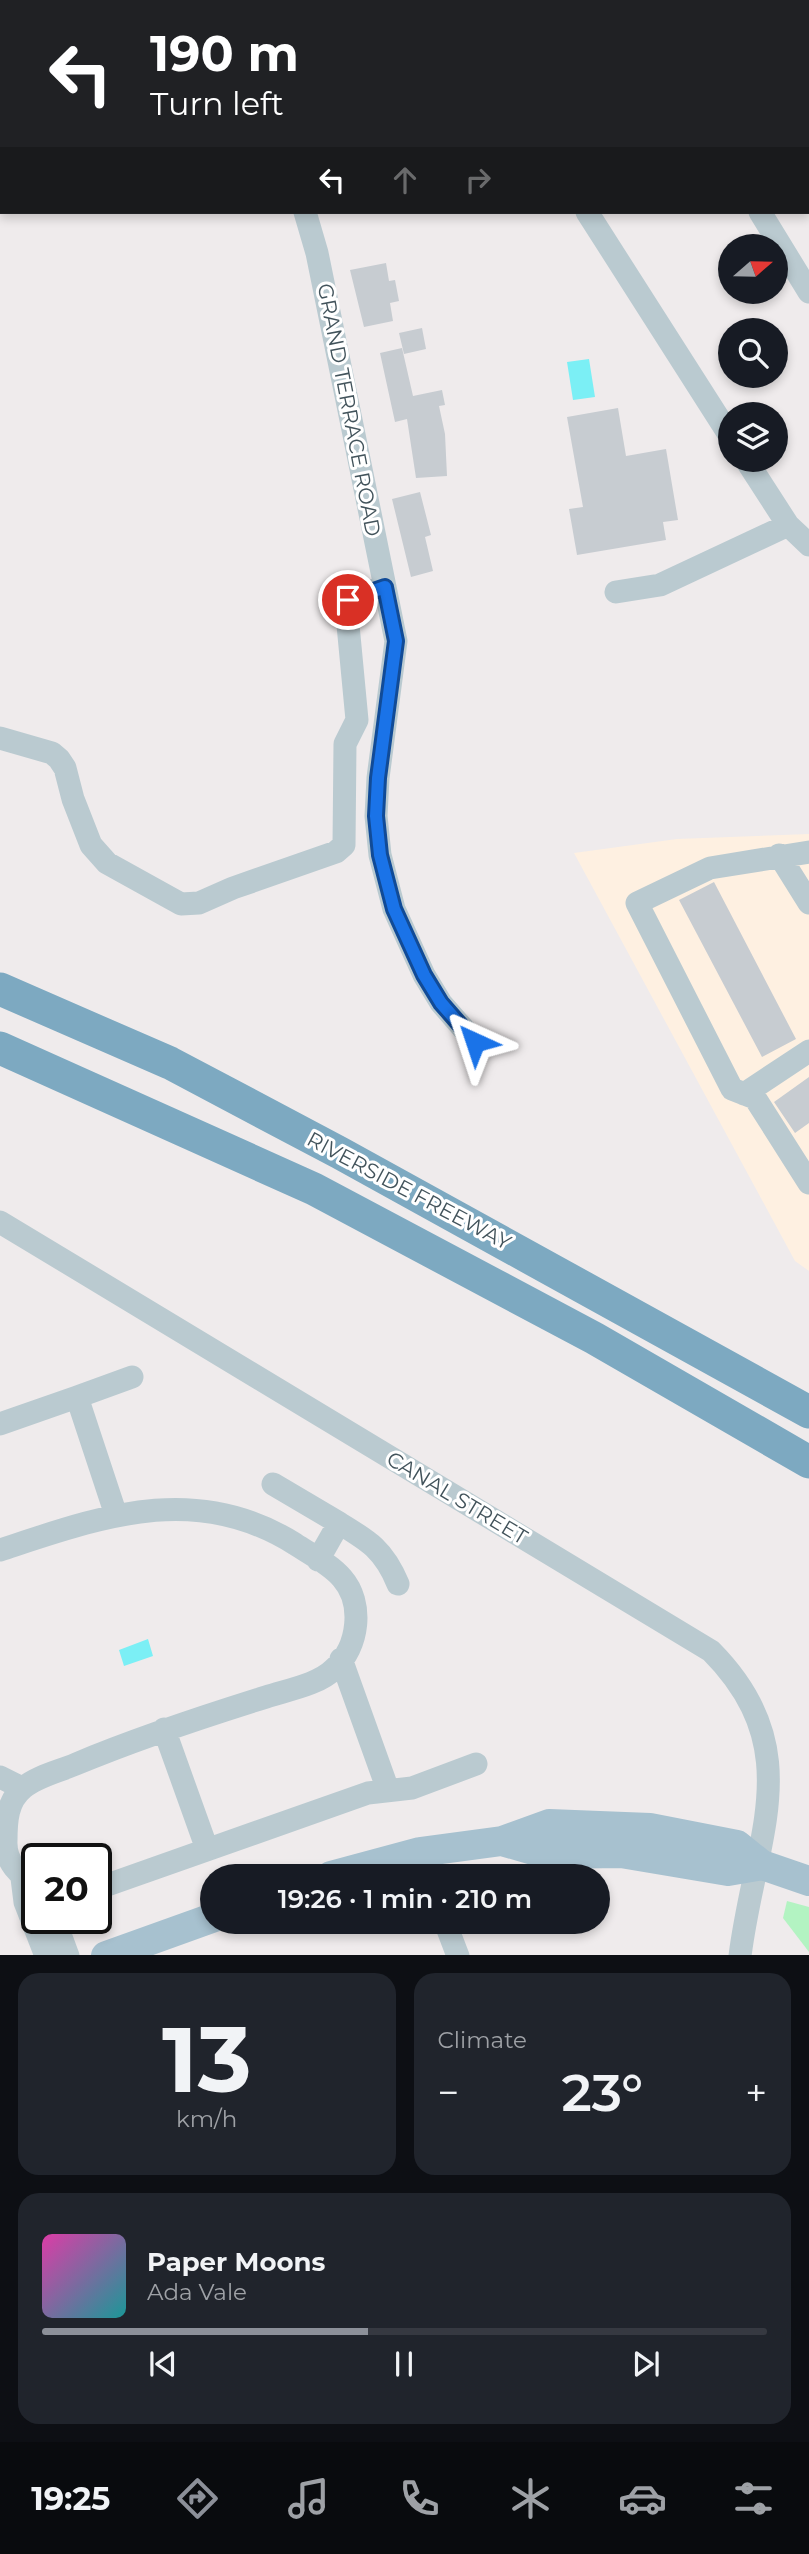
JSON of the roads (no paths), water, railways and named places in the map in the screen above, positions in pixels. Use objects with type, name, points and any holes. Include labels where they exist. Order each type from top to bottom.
[{"type":"highway","name":"RIVERSIDE FREEWAY","points":[[0,989],[182,1070],[667,1331],[809,1412]]},
{"type":"highway","name":"RIVERSIDE FREEWAY","points":[[0,1048],[314,1189],[594,1338],[809,1462]]},
{"type":"main road","points":[[424,1864],[502,1841],[547,1854],[621,1853],[728,1871],[762,1865],[809,1881]]},
{"type":"main road","points":[[106,1955],[200,1922]]},
{"type":"street","name":"GRAND TERRACE ROAD","points":[[306,214],[317,253],[396,641],[378,778],[376,816],[380,855],[394,909],[424,975],[441,1003],[475,1042]]},
{"type":"street","points":[[588,214],[718,417]]},
{"type":"street","points":[[762,214],[800,260],[809,292]]},
{"type":"street","points":[[754,472],[788,525],[809,545]]},
{"type":"street","points":[[616,592],[660,586],[788,525]]},
{"type":"street","points":[[0,738],[51,753],[58,759],[65,768],[72,799],[91,845],[107,863],[181,904],[199,904],[233,888],[336,852],[344,845],[346,827],[345,744],[357,720],[346,604],[354,596],[385,587]]},
{"type":"street","points":[[807,1175],[755,1098],[732,1089],[637,903],[709,868],[809,852]]},
{"type":"street","points":[[779,855],[809,903]]},
{"type":"street","points":[[744,1094],[809,1051]]},
{"type":"street","name":"CANAL STREET","points":[[0,1222],[711,1651],[733,1669],[765,1719],[774,1747],[778,1794],[762,1865]]},
{"type":"street","points":[[0,1424],[132,1377]]},
{"type":"street","points":[[77,1397],[116,1514]]},
{"type":"street","points":[[273,1484],[369,1541],[387,1558],[398,1584]]},
{"type":"street","points":[[0,1550],[116,1514],[162,1507],[224,1516],[270,1528],[342,1577],[354,1597],[357,1625],[334,1670],[308,1683],[164,1729],[22,1788],[7,1811],[5,1849],[14,1869],[21,1874]]},
{"type":"street","points":[[318,1560],[339,1523]]},
{"type":"street","points":[[341,1659],[388,1790]]},
{"type":"street","points":[[164,1729],[207,1849]]},
{"type":"street","points":[[112,1883],[368,1793],[412,1788],[475,1764]]},
{"type":"street","points":[[0,1777],[22,1788]]},
{"type":"street","points":[[740,1955],[744,1926],[762,1865]]},
{"type":"street","points":[[38,1934],[46,1955]]},
{"type":"street","points":[[60,1934],[68,1955]]},
{"type":"street","points":[[450,1934],[458,1955]]},
{"type":"water","points":[[589,359],[595,397],[573,400],[567,362]]},
{"type":"water","points":[[148,1639],[153,1656],[124,1666],[119,1650]]}]
